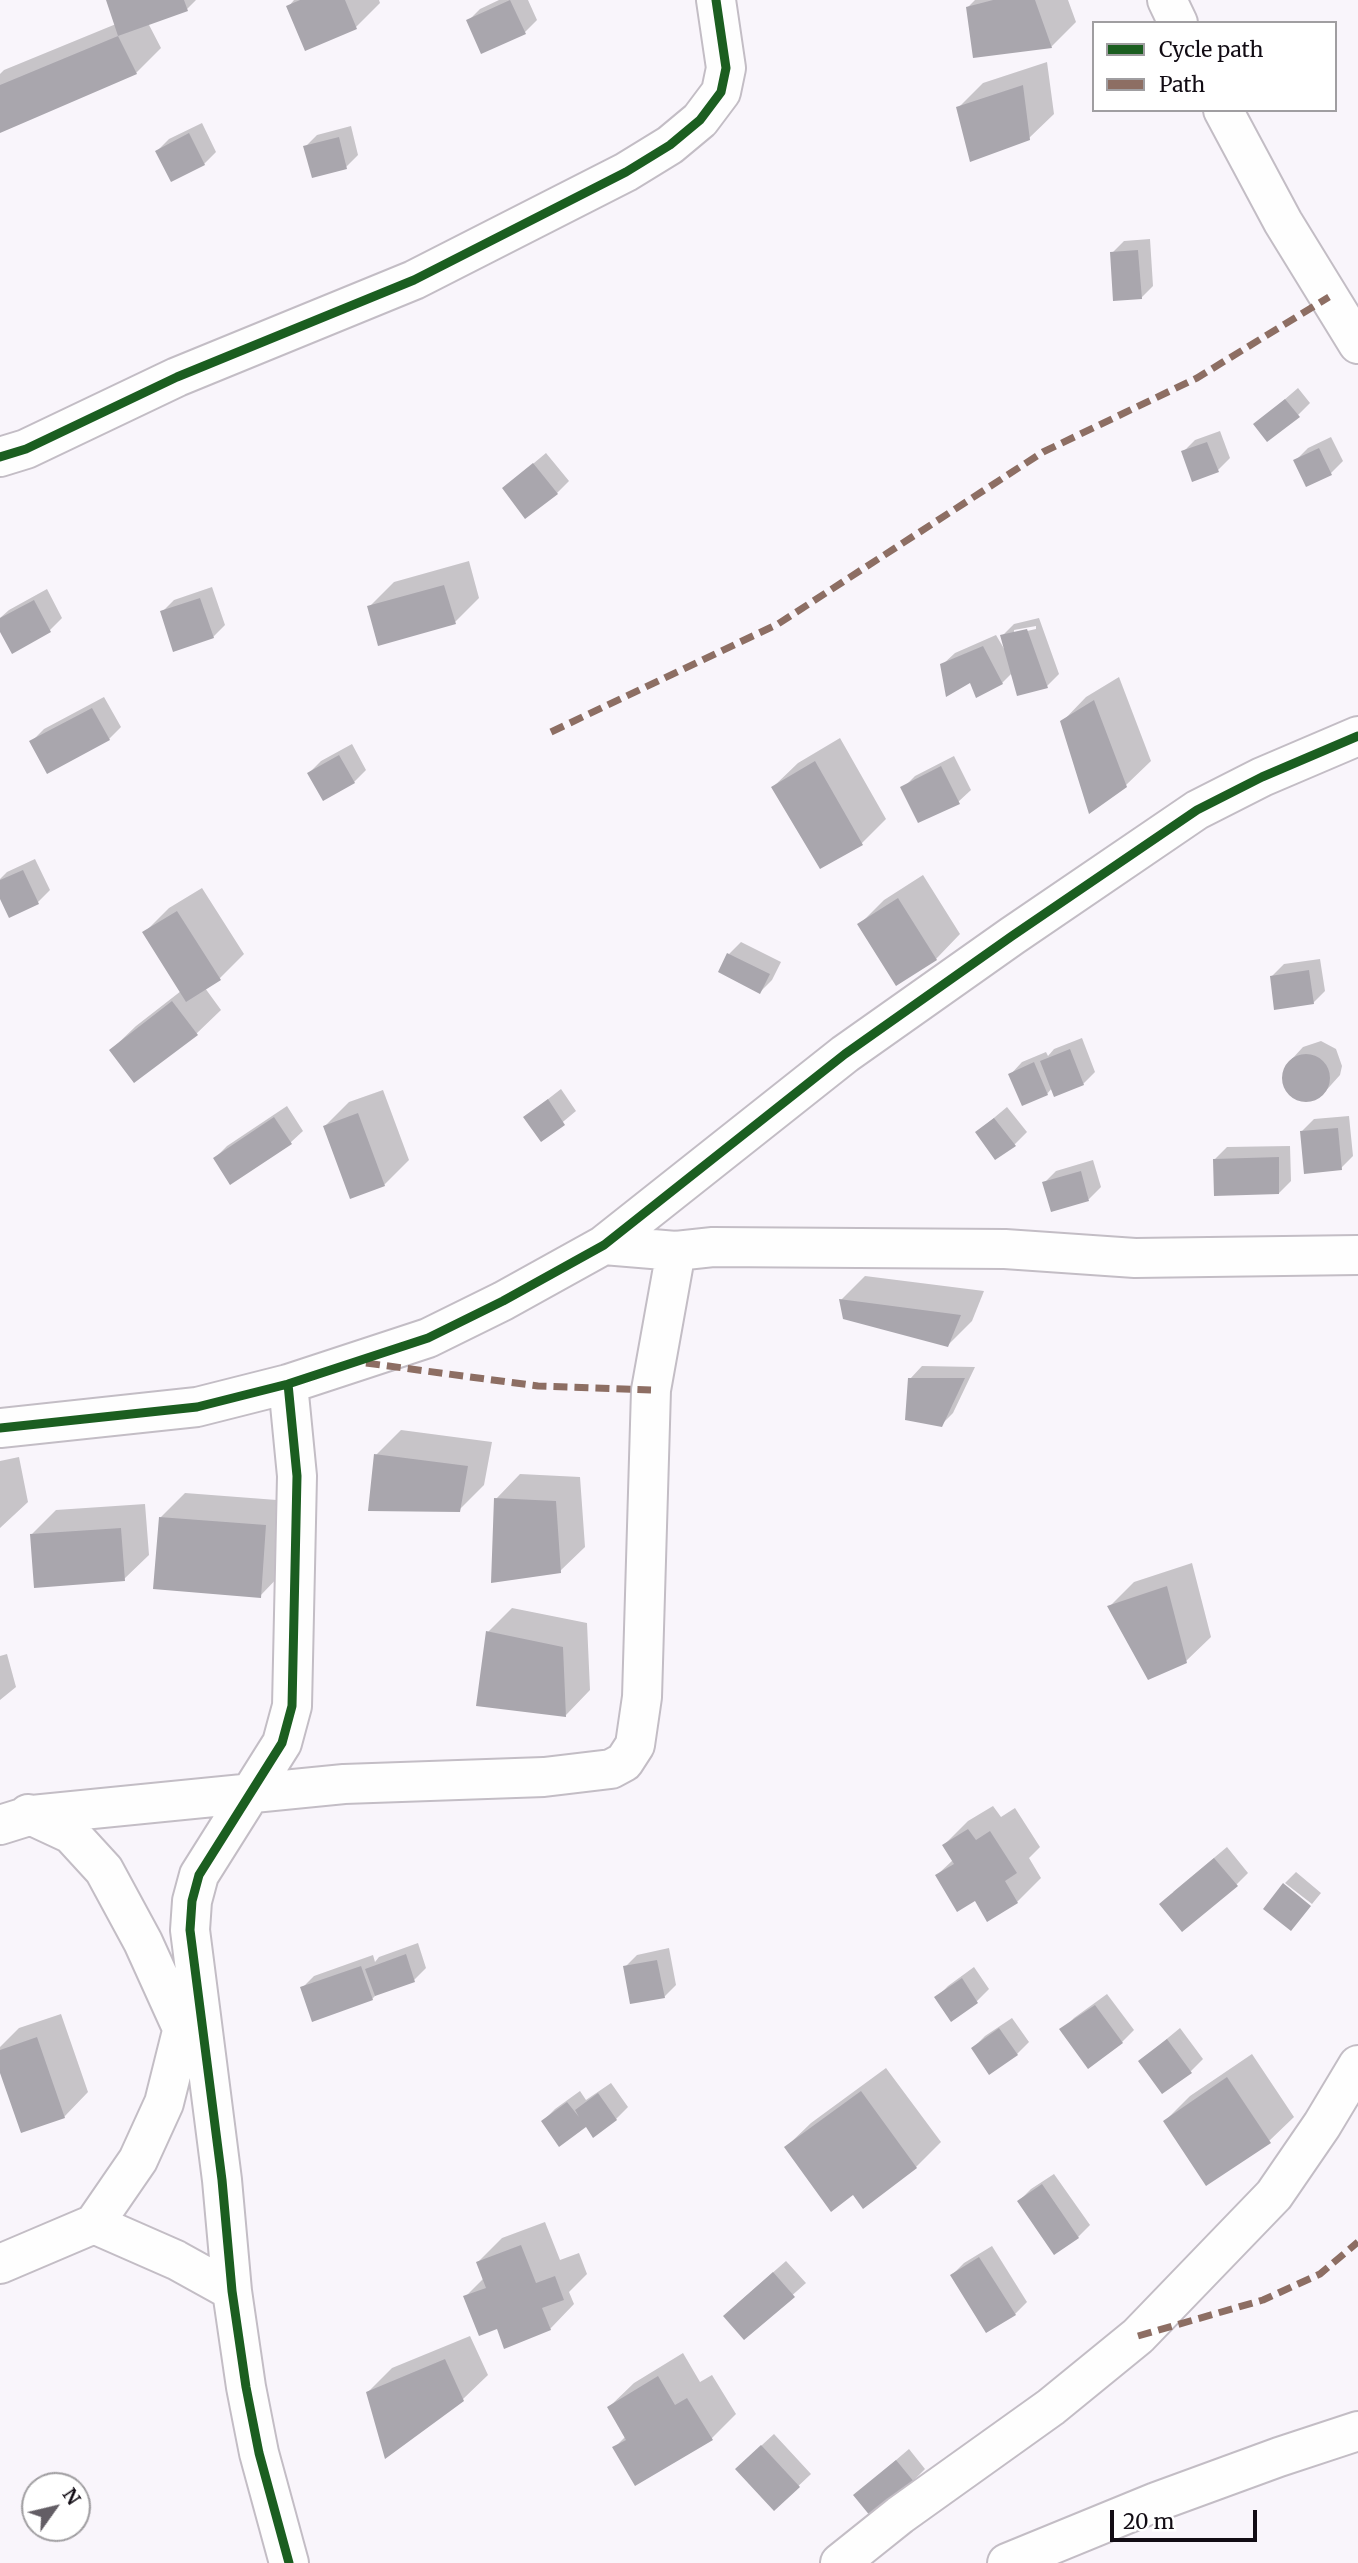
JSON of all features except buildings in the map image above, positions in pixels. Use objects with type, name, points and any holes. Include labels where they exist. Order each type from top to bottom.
[{"type":"street","points":[[0,457],[38,443],[177,377],[414,280],[626,172],[670,145],[700,120],[721,92],[726,68],[716,0]]},
{"type":"street","points":[[1167,0],[1177,21]]},
{"type":"street","points":[[1224,112],[1283,222],[1358,344]]},
{"type":"street","points":[[0,1428],[197,1408],[288,1384],[428,1338],[503,1301],[604,1245],[845,1054],[1185,818],[1262,777],[1358,736]]},
{"type":"street","points":[[604,1245],[676,1251],[713,1247],[943,1247],[1079,1252],[1135,1258],[1358,1255]]},
{"type":"street","points":[[11,1814],[344,1784],[544,1777],[611,1769],[625,1762],[635,1745],[642,1697],[652,1390],[676,1251]]},
{"type":"street","points":[[288,1384],[298,1476],[292,1706],[282,1744],[199,1875],[192,1901],[190,1930],[221,2166],[232,2291],[246,2386],[259,2453],[278,2531],[289,2563]]},
{"type":"street","points":[[11,1814],[71,1834],[104,1870],[143,1942],[182,2028]]},
{"type":"street","points":[[0,2264],[94,2224],[138,2160],[164,2103],[195,1979]]},
{"type":"street","points":[[840,2563],[900,2515],[1051,2407],[1138,2336],[1274,2195],[1358,2066]]},
{"type":"street","points":[[94,2224],[176,2260],[232,2291]]},
{"type":"street","points":[[1007,2563],[1156,2502],[1279,2456],[1358,2431]]},
{"type":"marked path","points":[[551,732],[778,624],[1043,452],[1197,378],[1329,297]]},
{"type":"marked path","points":[[366,1363],[538,1386],[651,1390]]},
{"type":"marked path","points":[[1138,2336],[1263,2300],[1320,2274],[1358,2242]]},
{"type":"cycle path","points":[[0,457],[26,449],[177,377],[414,280],[626,172],[670,145],[700,120],[721,92],[726,68],[716,0]]},
{"type":"cycle path","points":[[0,1428],[197,1407],[288,1384],[428,1338],[503,1301],[604,1245],[845,1054],[1197,810],[1262,777],[1358,736]]},
{"type":"cycle path","points":[[288,1384],[297,1476],[292,1706],[282,1743],[199,1875],[192,1901],[190,1930],[222,2180],[232,2291],[246,2387],[259,2453],[289,2563]]}]
